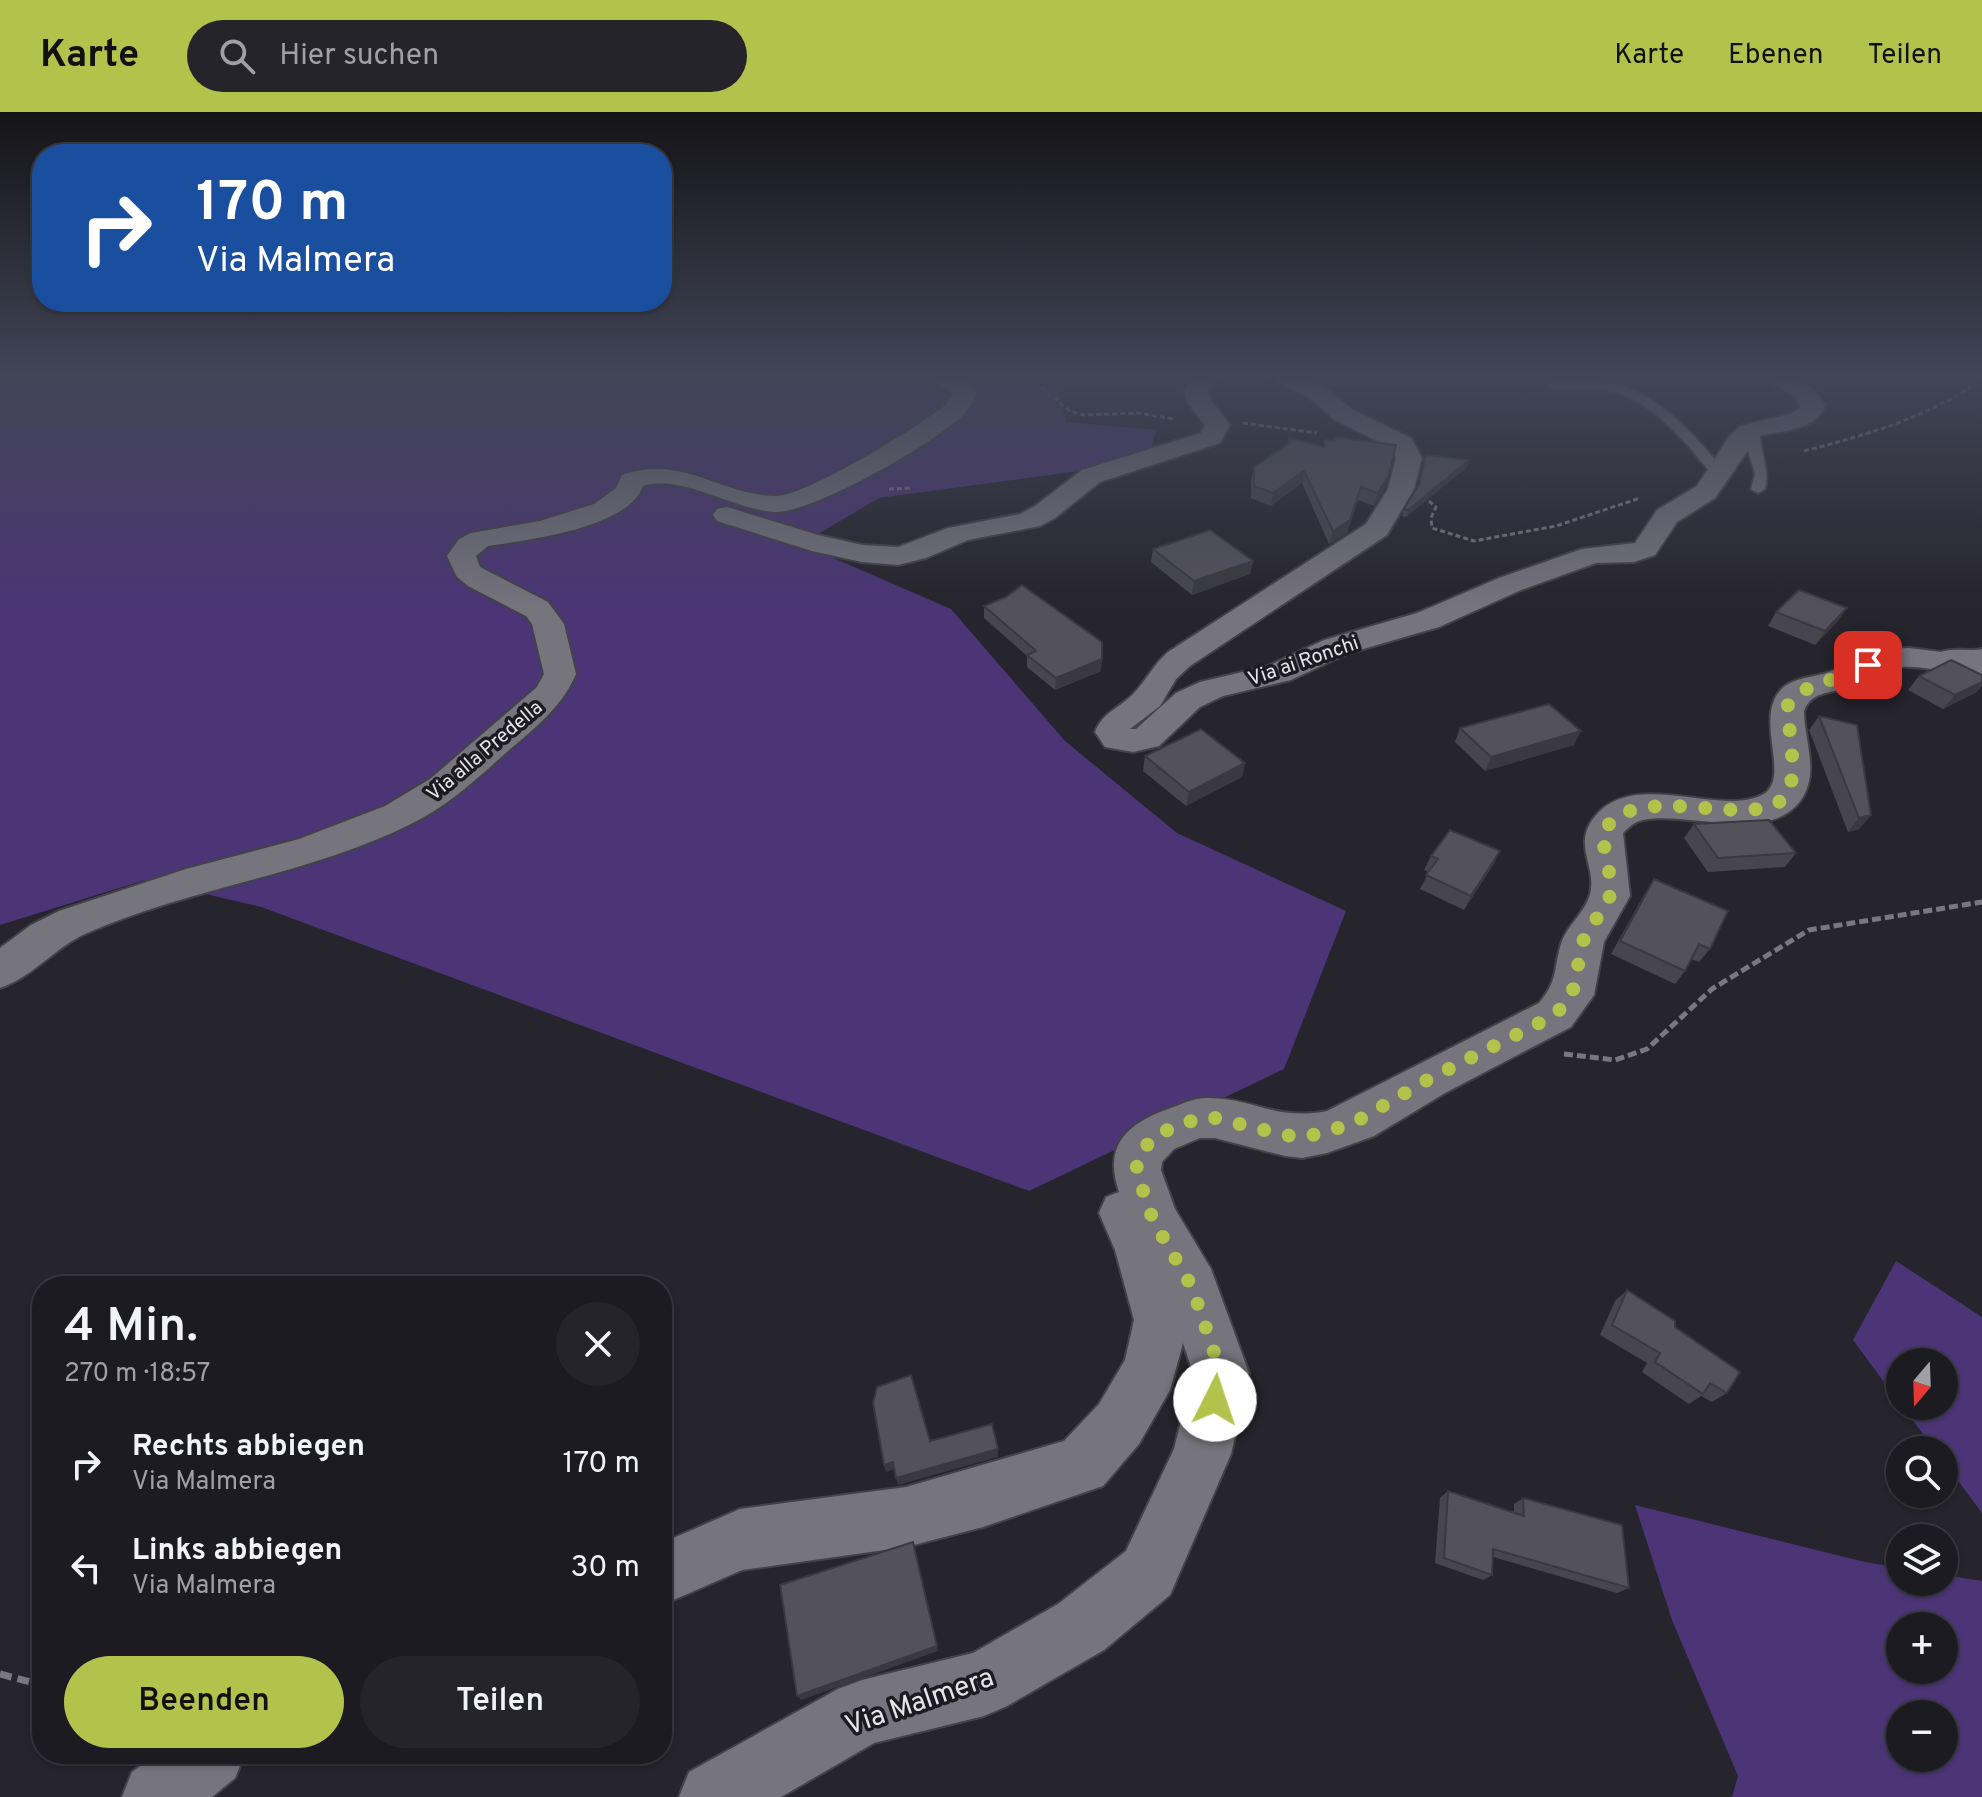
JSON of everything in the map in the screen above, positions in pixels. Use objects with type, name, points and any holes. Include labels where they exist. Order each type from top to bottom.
[{"type":"street","name":"Via alla Predella","points":[[0,971],[46,936],[73,922],[200,879],[309,850],[398,815],[443,788],[541,704],[560,674],[548,624],[543,615],[529,604],[492,588],[467,571],[461,562],[463,550],[481,539],[544,529],[590,515],[616,502],[628,491],[627,485],[638,477],[656,475],[767,503],[793,502],[882,456]]},
{"type":"street","points":[[628,491],[695,503],[755,527],[841,548],[899,556],[954,535],[1035,518],[1091,476],[1158,456]]},
{"type":"street","name":"Via ai Ronchi","points":[[1409,458],[1401,489],[1377,529],[1179,659],[1141,706],[1115,724],[1112,735],[1124,741],[1147,738],[1188,700],[1212,689],[1279,673],[1335,647],[1428,620],[1510,584],[1592,555],[1634,553],[1645,549],[1667,516],[1713,484],[1730,456]]},
{"type":"street","points":[[672,1570],[740,1540],[906,1517],[983,1497],[1082,1465],[1119,1424],[1150,1370],[1161,1320],[1141,1250],[1115,1196],[1120,1169],[1137,1161],[1157,1134],[1199,1118],[1302,1137],[1327,1132],[1357,1121],[1555,1015],[1572,995],[1583,941],[1610,896],[1610,877],[1602,835],[1612,819],[1627,810],[1642,807],[1763,808],[1785,796],[1791,782],[1787,707],[1796,693],[1851,676],[1875,662],[1903,658],[1982,667]]},
{"type":"street","name":"Via Malmera","points":[[714,1797],[862,1713],[984,1683],[1081,1627],[1148,1573],[1202,1454],[1221,1373],[1192,1287],[1153,1220],[1136,1170],[1137,1161]]},
{"type":"street","points":[[157,1797],[198,1764]]},
{"type":"lane","points":[[1702,456],[1713,484]]},
{"type":"lane","points":[[1754,456],[1762,474],[1758,489]]},
{"type":"lane","points":[[1903,658],[1902,653],[1906,652],[1967,657],[1982,654]]},
{"type":"path","points":[[1762,474],[1779,473],[1782,458],[1786,456]]},
{"type":"path","points":[[1409,458],[1417,470],[1422,494],[1436,507],[1431,518],[1432,528],[1474,541],[1556,526],[1651,496],[1713,484]]},
{"type":"path","points":[[1508,1038],[1576,1057],[1615,1060],[1647,1049],[1712,989],[1809,930],[1982,902]]},
{"type":"path","points":[[0,1674],[32,1682]]},
{"type":"shaded area","points":[[0,456],[1148,456],[1146,462],[879,498],[801,544],[951,609],[1065,741],[1177,833],[1346,911],[1284,1069],[1029,1191],[261,907],[145,880],[0,925]]},
{"type":"shaded area","points":[[1896,1261],[1982,1317],[1982,1513],[1958,1481],[1958,1436],[1924,1436],[1912,1420],[1958,1420],[1958,1348],[1886,1348],[1886,1385],[1853,1340]]},
{"type":"shaded area","points":[[1635,1505],[1886,1566],[1886,1596],[1958,1596],[1958,1577],[1982,1581],[1982,1797],[1732,1797],[1738,1776],[1672,1620]]},
{"type":"building","points":[[1271,456],[1394,456],[1389,475],[1378,493],[1361,487],[1350,520],[1333,531],[1304,471],[1273,493],[1254,486],[1254,467]]},
{"type":"building","points":[[1426,456],[1469,460],[1408,510],[1404,509],[1419,484]]},
{"type":"building","points":[[1210,530],[1253,561],[1194,581],[1153,549]]},
{"type":"building","points":[[1022,585],[1102,642],[1102,659],[1056,678],[1027,655],[1036,651],[984,606],[1006,597]]},
{"type":"building","points":[[1799,590],[1847,608],[1825,631],[1776,612]]},
{"type":"building","points":[[1951,660],[1982,675],[1982,682],[1955,695],[1919,676]]},
{"type":"building","points":[[1549,704],[1581,731],[1491,757],[1460,728]]},
{"type":"building","points":[[1819,716],[1857,725],[1871,815],[1859,818]]},
{"type":"building","points":[[1201,729],[1245,763],[1189,792],[1145,756]]},
{"type":"building","points":[[1769,820],[1796,853],[1718,858],[1694,824]]},
{"type":"building","points":[[1450,830],[1500,851],[1471,896],[1426,875],[1438,859],[1431,856]]},
{"type":"building","points":[[1654,879],[1728,911],[1710,949],[1699,944],[1685,971],[1620,941]]},
{"type":"building","points":[[1627,1290],[1675,1321],[1675,1327],[1740,1372],[1727,1393],[1710,1383],[1703,1394],[1655,1362],[1660,1353],[1612,1325]]},
{"type":"building","points":[[911,1375],[930,1441],[992,1424],[998,1449],[896,1478],[893,1462],[884,1465],[873,1403],[877,1387]]},
{"type":"building","points":[[1448,1491],[1524,1516],[1523,1498],[1622,1525],[1629,1588],[1493,1549],[1492,1575],[1444,1558]]},
{"type":"building","points":[[913,1542],[937,1646],[797,1696],[780,1585]]},
{"type":"route","points":[[1215,1400],[1221,1373],[1192,1287],[1153,1220],[1139,1182],[1137,1161],[1148,1142],[1157,1134],[1199,1118],[1215,1118],[1302,1137],[1327,1132],[1357,1121],[1429,1079],[1555,1015],[1572,995],[1583,941],[1610,896],[1610,877],[1602,835],[1612,819],[1627,810],[1642,807],[1727,810],[1763,808],[1777,802],[1785,796],[1791,782],[1787,707],[1791,699],[1807,688],[1851,676],[1868,665]]}]
